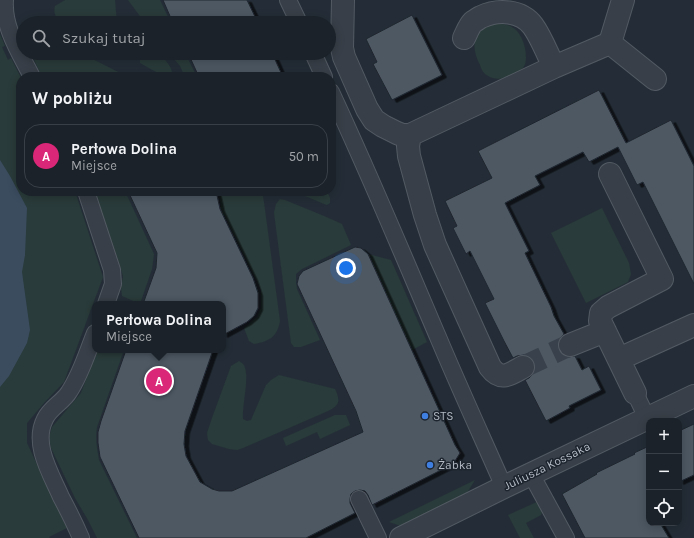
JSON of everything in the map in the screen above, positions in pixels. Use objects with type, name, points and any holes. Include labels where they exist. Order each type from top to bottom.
[{"type":"street","points":[[343,0],[342,48],[344,57],[367,110],[374,120],[402,135],[410,135],[554,67],[610,43],[623,0]]},
{"type":"street","points":[[464,38],[474,21],[483,16],[492,12],[504,11],[514,13],[524,18],[532,25],[554,67]]},
{"type":"street","points":[[610,43],[655,79]]},
{"type":"street","points":[[410,135],[408,146],[409,156],[435,245],[490,367],[494,373],[500,376],[506,376],[523,367]]},
{"type":"street","points":[[610,174],[662,279],[608,307],[601,313],[600,321],[635,392]]},
{"type":"street","points":[[619,359],[694,325]]},
{"type":"street","points":[[570,345],[605,331]]},
{"type":"street","name":"Juliusza Kossaka","points":[[647,418],[694,396]]},
{"type":"street","name":"Juliusza Kossaka","points":[[401,538],[646,418]]},
{"type":"lane","points":[[5,0],[5,14],[10,34],[16,46]]},
{"type":"lane","points":[[288,0],[296,16]]},
{"type":"lane","points":[[23,60],[29,72]]},
{"type":"lane","points":[[316,60],[322,72]]},
{"type":"lane","points":[[336,103],[504,487]]},
{"type":"lane","points":[[88,196],[112,270],[113,284],[107,301]]},
{"type":"lane","points":[[81,538],[46,465],[41,445],[40,433],[45,418],[68,394],[76,382],[92,341]]},
{"type":"lane","points":[[635,392],[647,418]]},
{"type":"lane","points":[[531,474],[566,538]]},
{"type":"lane","points":[[359,499],[378,538]]},
{"type":"shaded area","points":[[65,0],[115,0],[116,16],[56,16],[54,11],[55,6]]},
{"type":"shaded area","points":[[128,0],[160,0],[168,16],[140,16]]},
{"type":"shaded area","points":[[491,24],[503,24],[512,27],[519,33],[525,47],[525,65],[522,69],[508,78],[500,79],[487,76],[482,70],[477,57],[474,45],[475,41],[479,33]]},
{"type":"shaded area","points":[[0,34],[5,46],[2,47],[8,60],[11,58],[18,72],[16,72],[16,196],[77,196],[103,277],[94,301],[92,301],[92,307],[64,382],[27,423],[27,443],[67,528],[49,537],[50,538],[0,538]]},
{"type":"shaded area","points":[[34,60],[95,60],[118,72],[40,72]]},
{"type":"shaded area","points":[[140,60],[165,60],[172,72],[156,72],[140,63]]},
{"type":"shaded area","points":[[175,60],[188,60],[194,72],[183,72]]},
{"type":"shaded area","points":[[97,196],[127,196],[154,254],[152,269],[141,301],[133,301],[122,296],[121,288],[123,276]]},
{"type":"shaded area","points":[[220,196],[263,196],[280,321],[275,335],[260,343],[254,344],[249,341],[244,328],[257,317],[261,308],[261,290],[221,209]]},
{"type":"shaded area","points":[[305,196],[329,196],[330,203],[327,205]]},
{"type":"shaded area","points":[[280,199],[342,224],[351,245],[302,269],[296,274],[297,289],[320,340],[301,347],[294,347],[291,343],[274,213],[276,204]]},
{"type":"shaded area","points":[[602,208],[629,263],[631,274],[628,282],[586,303],[551,233]]},
{"type":"shaded area","points":[[368,254],[391,260],[427,342],[412,350]]},
{"type":"shaded area","points":[[96,353],[123,353],[97,427],[96,444],[99,460],[137,538],[97,538],[75,498],[51,448],[49,437],[52,427],[81,393]]},
{"type":"shaded area","points":[[239,361],[244,366],[246,373],[243,419],[247,421],[251,420],[266,385],[279,375],[335,389],[338,397],[338,403],[335,407],[328,411],[237,450],[212,444],[208,440],[207,433],[231,366]]},
{"type":"shaded area","points":[[335,415],[346,415],[350,425],[320,439],[317,432],[286,446],[283,438]]},
{"type":"shaded area","points":[[475,480],[467,493],[401,526],[389,522]]},
{"type":"shaded area","points":[[539,501],[543,510],[541,515],[526,523],[534,538],[520,538],[508,515]]},
{"type":"water","points":[[0,160],[16,187],[16,196],[21,196],[27,208],[25,255],[22,272],[30,330],[27,343],[9,376],[0,387]]},
{"type":"building","points":[[163,0],[247,0],[255,16],[170,16]]},
{"type":"building","points":[[412,15],[442,75],[392,100],[373,64],[377,62],[366,39]]},
{"type":"building","points":[[191,60],[275,60],[281,72],[197,72]]},
{"type":"building","points":[[599,90],[626,143],[671,120],[694,166],[694,284],[643,182],[637,185],[618,147],[589,162],[583,152],[535,176],[540,185],[505,203],[529,251],[525,253],[554,316],[564,334],[558,343],[559,350],[562,355],[568,357],[575,356],[582,370],[589,366],[601,390],[569,406],[570,408],[546,421],[525,380],[534,373],[534,361],[530,357],[524,355],[513,358],[485,303],[494,299],[470,251],[466,254],[453,228],[457,226],[445,201],[492,178],[478,151]]},
{"type":"building","points":[[130,196],[217,196],[220,209],[253,278],[258,293],[258,308],[254,316],[247,322],[226,333],[226,301],[144,301],[156,268],[157,253]]},
{"type":"building","points":[[355,247],[361,248],[368,254],[460,453],[451,465],[372,505],[365,491],[355,491],[351,494],[350,503],[355,513],[306,538],[139,538],[100,457],[98,443],[98,432],[101,421],[125,353],[212,353],[185,431],[184,444],[186,456],[200,482],[212,489],[219,491],[232,491],[363,432],[356,411],[297,284],[299,276],[303,271]]},
{"type":"building","points":[[694,424],[694,475],[682,481],[682,454],[682,430]]},
{"type":"building","points":[[646,447],[646,526],[662,526],[669,538],[585,538],[562,494],[597,474],[596,473],[635,454],[634,453]]},
{"type":"tunnel","points":[[523,367],[570,345]]},
{"type":"place","name":"Perłowa Dolina","points":[[159,381]]},
{"type":"place","name":"STS","points":[[425,416]]},
{"type":"place","name":"Żabka","points":[[430,465]]}]
